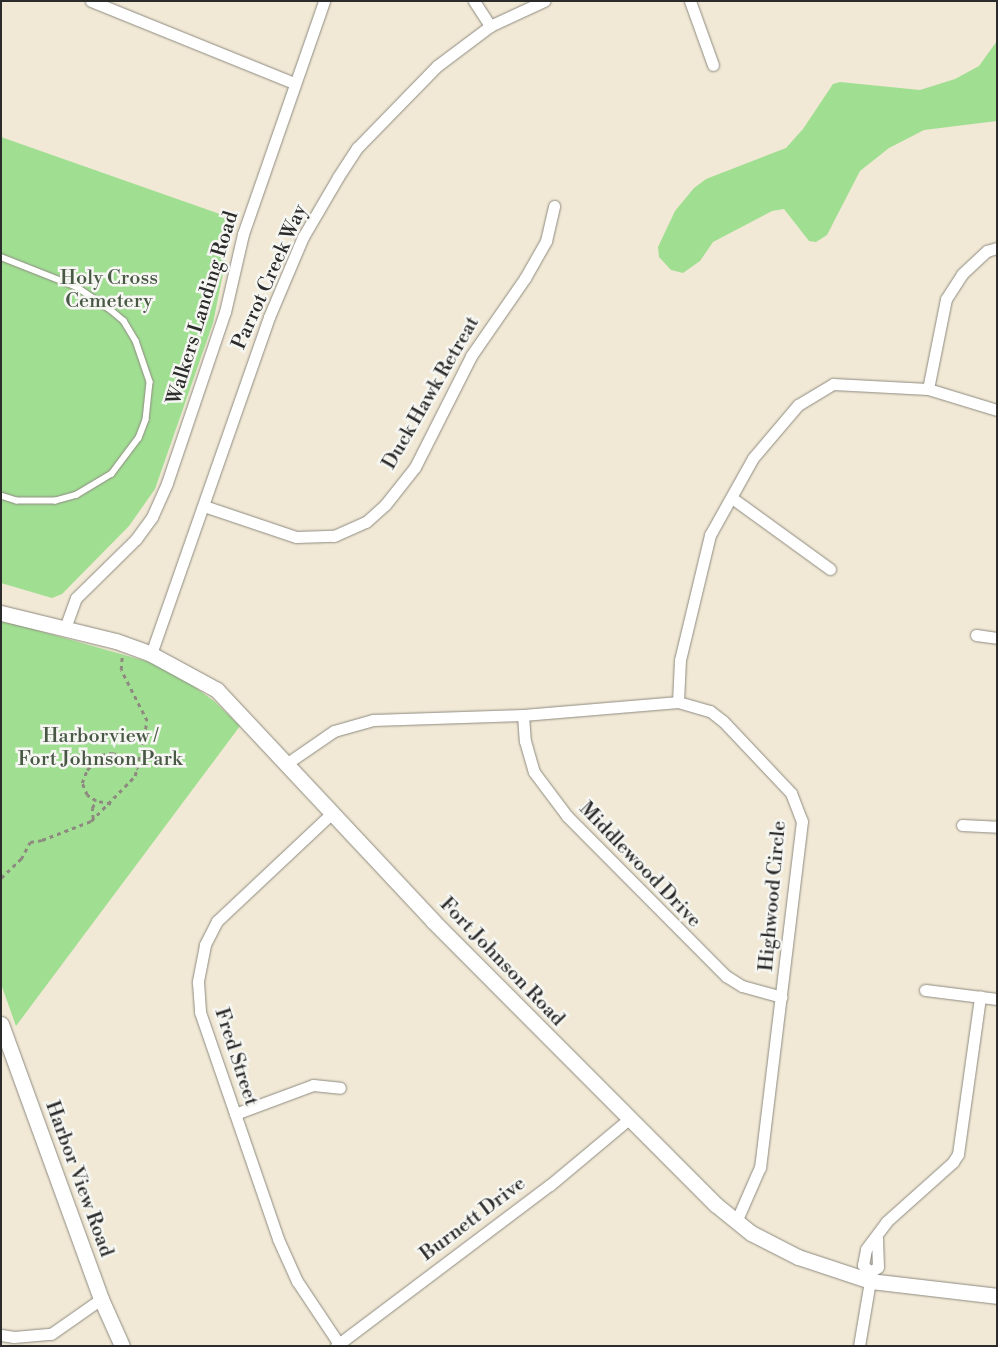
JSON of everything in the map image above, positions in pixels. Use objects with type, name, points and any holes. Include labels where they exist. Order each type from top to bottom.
[{"type":"main road","name":"Fort Johnson Road","points":[[1,613],[126,644],[151,654],[217,690],[433,921],[628,1119],[736,1222],[781,1250],[870,1276],[997,1296]]},
{"type":"main road","name":"Harbor View Road","points":[[1,1024],[101,1299],[122,1346]]},
{"type":"street","points":[[91,1],[294,84]]},
{"type":"street","name":"Walkers Landing Road","points":[[65,628],[76,598],[136,539],[152,517],[167,483],[225,312],[243,234],[324,1]]},
{"type":"street","points":[[474,1],[490,26]]},
{"type":"street","name":"Parrot Creek Way","points":[[151,654],[269,317],[303,237],[338,177],[358,148],[419,83],[490,26],[544,1]]},
{"type":"street","points":[[690,1],[713,66]]},
{"type":"street","name":"Duck Hawk Retreat","points":[[204,506],[296,537],[334,536],[366,522],[384,505],[415,467],[471,356],[525,278],[546,242],[554,206]]},
{"type":"street","points":[[928,390],[946,299],[962,274],[987,251],[997,248]]},
{"type":"street","points":[[678,702],[680,660],[710,535],[753,458],[798,405],[833,384],[928,390],[997,410]]},
{"type":"street","points":[[732,498],[830,569]]},
{"type":"street","points":[[976,635],[997,638]]},
{"type":"street","name":"Highwood Circle","points":[[286,764],[334,731],[360,722],[523,715],[678,702],[710,710],[723,721],[784,785],[798,808],[802,821],[760,1167],[736,1222]]},
{"type":"street","name":"Middlewood Drive","points":[[523,715],[525,741],[534,772],[567,816],[726,976],[742,986],[782,997]]},
{"type":"street","name":"Fred Street","points":[[332,813],[218,921],[205,945],[198,982],[200,1012],[291,1268],[337,1345]]},
{"type":"street","points":[[962,825],[997,827]]},
{"type":"street","points":[[925,990],[997,999]]},
{"type":"street","points":[[858,1346],[870,1276],[878,1267],[876,1238],[886,1222],[958,1154],[980,997]]},
{"type":"street","points":[[235,1114],[313,1085],[340,1088]]},
{"type":"street","name":"Burnett Drive","points":[[337,1345],[550,1185],[628,1119]]},
{"type":"street","points":[[1,1334],[14,1338],[51,1334],[101,1299]]},
{"type":"lane","points":[[1,256],[77,287],[111,310],[124,321],[136,341],[150,382],[146,420],[139,438],[112,474],[77,495],[56,500],[17,500],[1,496]]},
{"type":"path","points":[[1,878],[21,858],[30,842],[42,840],[94,819],[111,804],[138,769],[147,721],[121,670],[126,644]]},
{"type":"path","points":[[111,804],[96,801],[87,795],[82,783],[87,770],[100,755],[120,754],[138,769]]},
{"type":"path","points":[[94,819],[92,808],[96,801]]},
{"type":"green space","points":[[997,41],[997,121],[924,130],[889,148],[860,171],[827,235],[816,242],[809,241],[784,209],[772,211],[713,242],[700,261],[683,273],[671,270],[659,257],[658,247],[675,211],[694,188],[706,179],[786,148],[803,129],[833,84],[840,82],[920,90],[955,79],[979,66]]},
{"type":"green space","name":"Holy Cross Cemetery","points":[[1,137],[234,219],[213,323],[155,489],[129,526],[62,594],[52,598],[1,583]]},
{"type":"green space","name":"Harborview / Fort Johnson Park","points":[[1,620],[149,662],[182,678],[214,701],[240,726],[16,1026],[1,984]]}]
